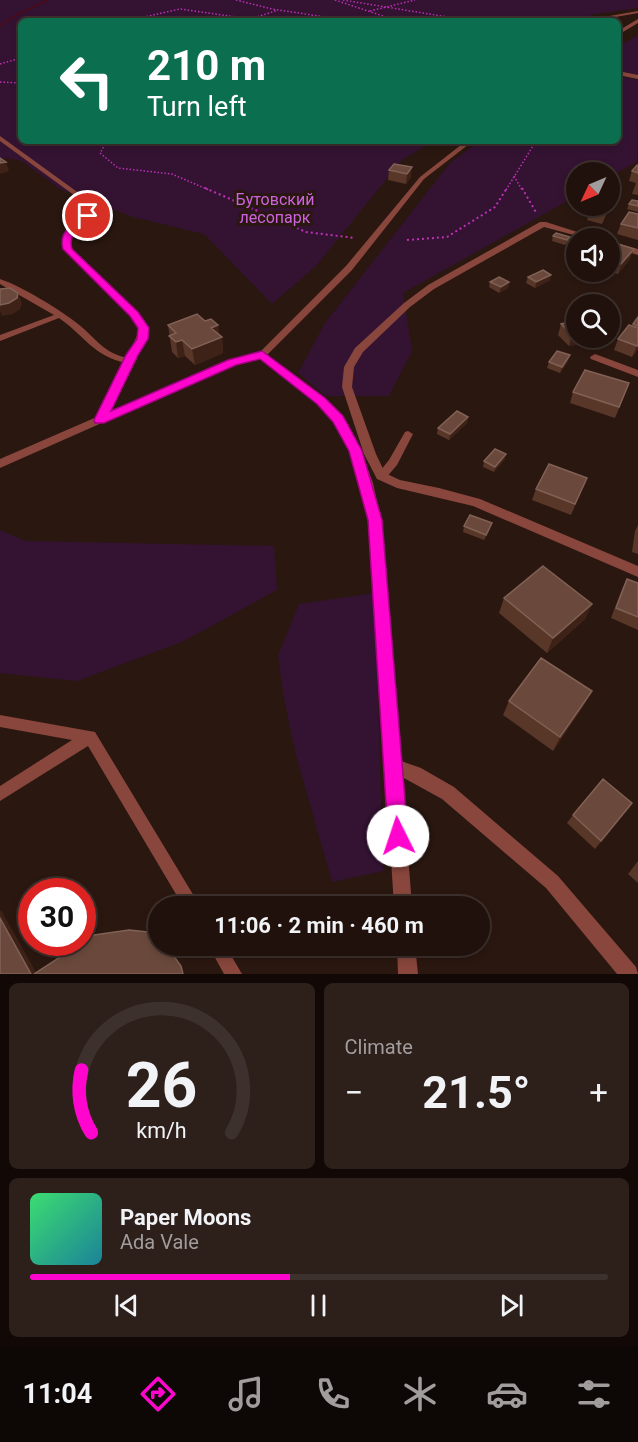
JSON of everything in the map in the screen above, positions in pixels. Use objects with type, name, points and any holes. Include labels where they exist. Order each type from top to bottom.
[{"type":"street","points":[[602,18],[638,12]]},
{"type":"street","points":[[621,31],[638,21]]},
{"type":"street","points":[[621,74],[638,77]]},
{"type":"street","points":[[566,231],[543,224],[431,287],[368,339],[349,367],[347,387],[370,454],[381,476],[397,484],[476,502],[638,572]]},
{"type":"street","points":[[620,247],[638,252]]},
{"type":"street","points":[[0,464],[232,362],[262,355],[321,401],[338,419],[356,451],[375,520],[402,896]]},
{"type":"street","points":[[595,357],[638,374]]},
{"type":"street","points":[[393,766],[416,774],[448,793],[552,882],[629,974]]},
{"type":"street","points":[[407,956],[408,974]]},
{"type":"lane","points":[[0,138],[96,208],[96,211],[72,228],[66,242],[68,249],[134,314],[143,328],[142,339],[100,420]]},
{"type":"lane","points":[[262,355],[349,268],[422,178],[466,144]]},
{"type":"lane","points":[[0,281],[71,322],[92,345],[109,357],[130,361]]},
{"type":"lane","points":[[0,338],[60,315]]},
{"type":"lane","points":[[381,476],[393,462],[408,434]]},
{"type":"lane","points":[[0,721],[90,738],[186,896]]},
{"type":"lane","points":[[0,794],[90,738]]},
{"type":"lane","points":[[223,956],[234,974]]},
{"type":"path","points":[[236,0],[332,18]]},
{"type":"path","points":[[335,0],[389,18]]},
{"type":"path","points":[[344,0],[442,18]]},
{"type":"path","points":[[368,11],[415,0]]},
{"type":"path","points":[[140,18],[180,9],[243,18]]},
{"type":"path","points":[[254,18],[280,10]]},
{"type":"path","points":[[0,64],[18,59]]},
{"type":"path","points":[[0,82],[18,83]]},
{"type":"path","points":[[105,144],[100,153],[118,168],[172,174],[306,232],[355,238]]},
{"type":"path","points":[[407,240],[447,237],[495,207],[534,144]]},
{"type":"path","points":[[514,176],[543,224]]},
{"type":"green space","name":"Бутовский лесопарк","points":[[0,0],[638,0],[638,8],[582,18],[18,18],[18,144],[428,144],[402,160],[316,266],[272,304],[204,234],[133,217],[60,189],[22,161],[7,158],[0,160]]},
{"type":"green space","points":[[638,35],[638,75],[621,72],[621,45]]},
{"type":"green space","points":[[621,77],[638,80],[637,162],[620,171],[620,162],[566,162],[566,202],[403,293],[412,351],[389,396],[326,396],[298,373],[325,323],[450,163],[476,144],[621,144]]},
{"type":"green space","points":[[0,530],[25,541],[274,546],[277,590],[184,641],[77,681],[0,673]]},
{"type":"green space","points":[[375,593],[383,871],[332,882],[296,755],[278,656],[299,604]]},
{"type":"building","points":[[394,164],[412,167],[407,174],[389,170]]},
{"type":"building","points":[[638,166],[638,173],[632,171]]},
{"type":"building","points":[[632,200],[638,201],[638,206],[629,204]]},
{"type":"building","points":[[629,212],[638,214],[638,228],[621,224]]},
{"type":"building","points":[[556,233],[566,236],[566,240],[553,236]]},
{"type":"building","points":[[620,245],[634,249],[621,264]]},
{"type":"building","points":[[543,270],[551,275],[536,282],[528,277]]},
{"type":"building","points":[[499,277],[509,282],[501,287],[490,282]]},
{"type":"building","points":[[10,288],[18,293],[17,298],[0,305],[0,289]]},
{"type":"building","points":[[197,314],[205,321],[211,319],[218,325],[211,328],[222,337],[192,349],[182,340],[176,342],[169,336],[176,333],[168,325]]},
{"type":"building","points":[[629,325],[638,328],[637,346],[620,340]]},
{"type":"building","points":[[557,351],[570,355],[562,367],[549,362]]},
{"type":"building","points":[[585,370],[629,383],[619,407],[573,392]]},
{"type":"building","points":[[457,411],[468,417],[450,434],[438,428]]},
{"type":"building","points":[[495,449],[506,454],[495,467],[484,461]]},
{"type":"building","points":[[549,464],[587,478],[575,504],[536,489]]},
{"type":"building","points":[[470,515],[492,523],[486,535],[464,526]]},
{"type":"building","points":[[543,566],[592,604],[553,638],[504,598]]},
{"type":"building","points":[[627,579],[638,583],[638,617],[616,608]]},
{"type":"building","points":[[541,658],[592,691],[560,737],[509,701]]},
{"type":"building","points":[[603,779],[632,803],[601,841],[573,815]]},
{"type":"building","points":[[0,918],[18,951],[18,956],[21,956],[31,974],[0,974]]},
{"type":"building","points":[[129,930],[148,932],[148,956],[174,956],[181,966],[183,974],[34,974],[62,956],[96,956],[96,935]]},
{"type":"waterway","points":[[0,26],[16,15],[48,0]]},
{"type":"route","points":[[88,216],[68,234],[66,242],[68,249],[134,314],[143,328],[142,339],[100,420],[232,362],[262,355],[321,401],[338,419],[356,451],[375,520],[398,836]]}]
